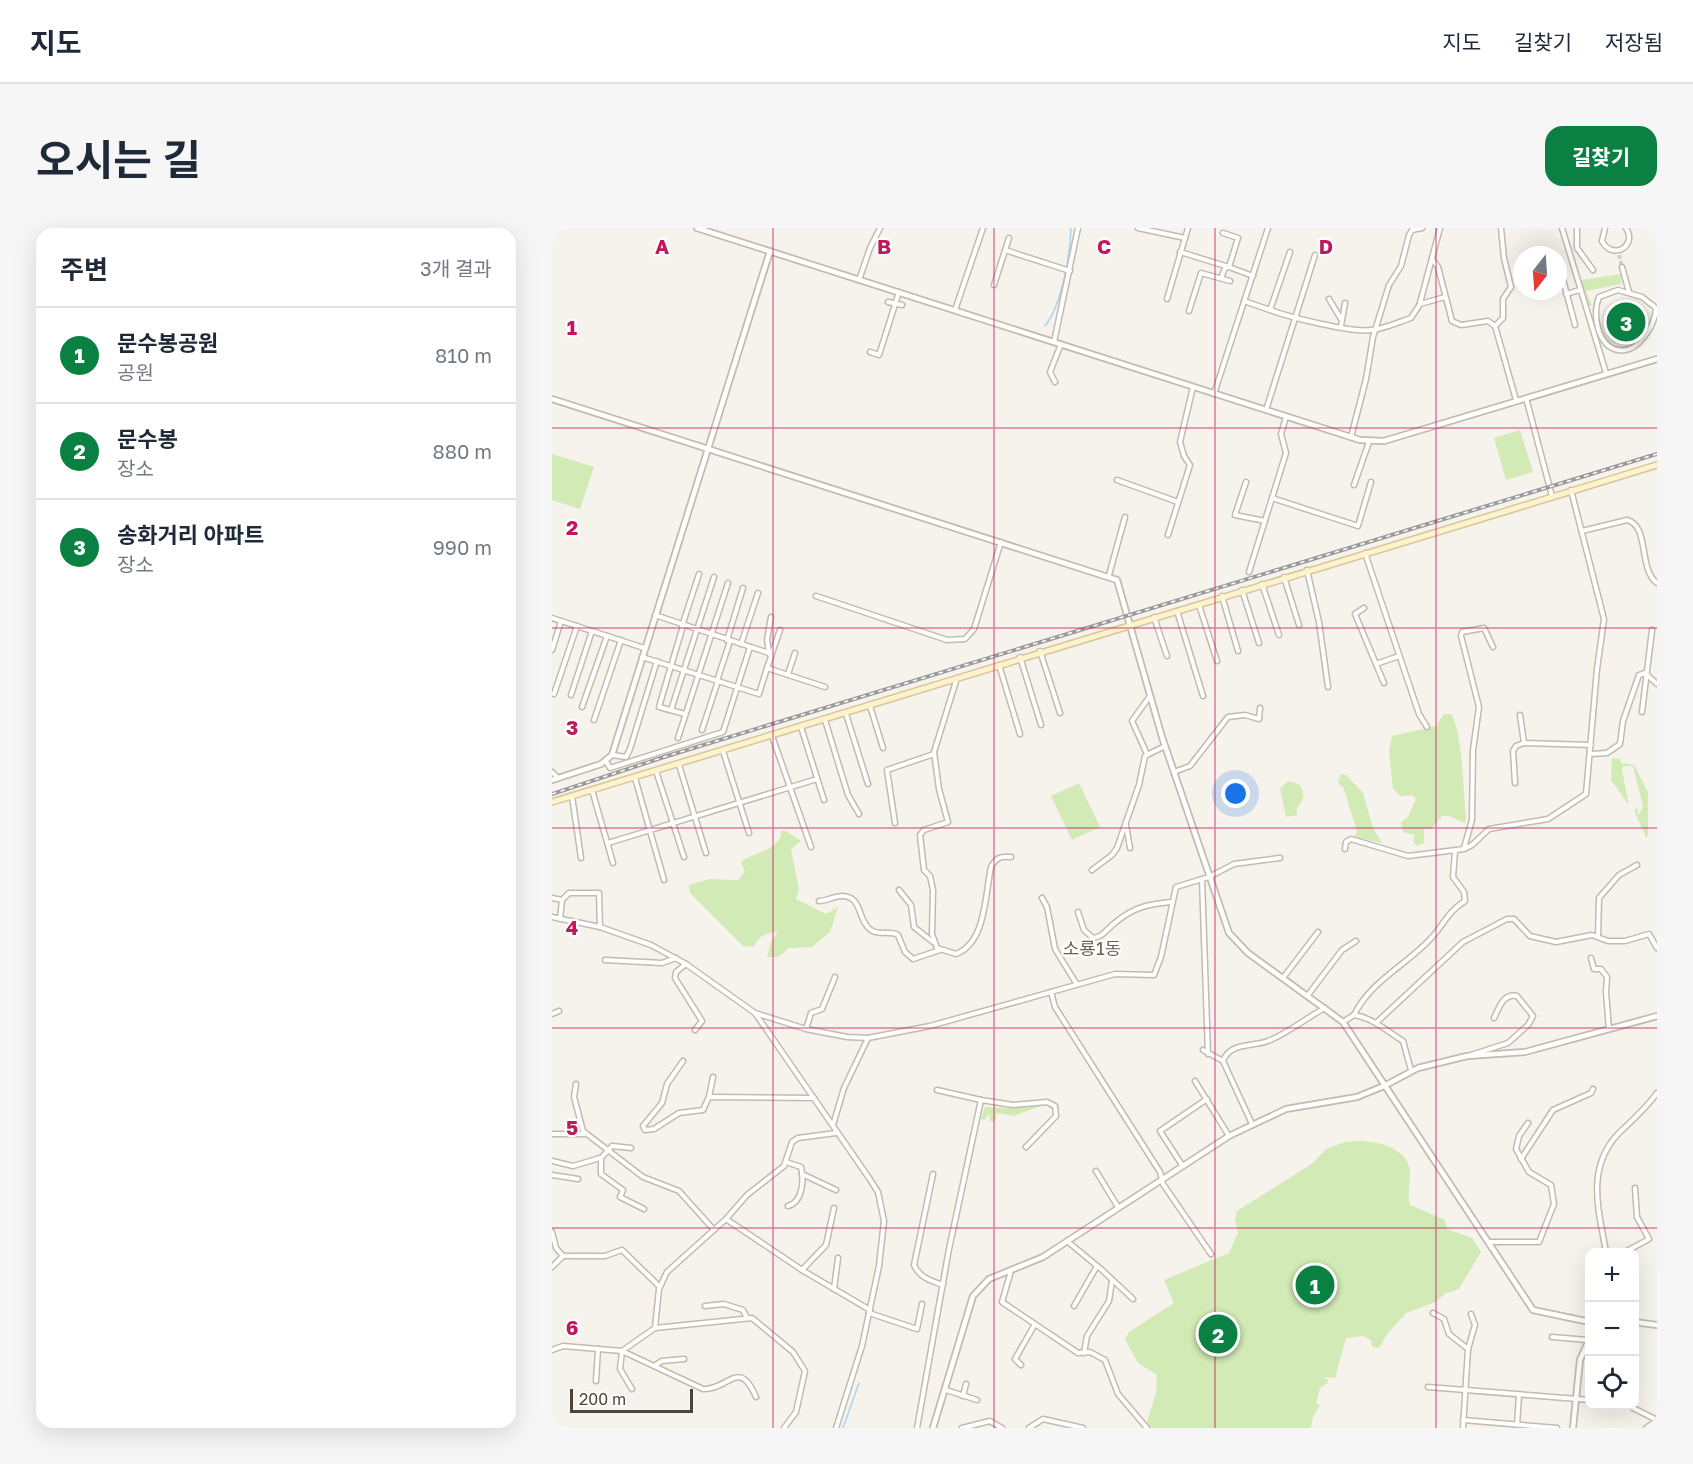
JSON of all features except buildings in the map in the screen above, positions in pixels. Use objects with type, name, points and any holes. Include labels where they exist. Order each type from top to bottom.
[{"type":"main road","points":[[552,802],[846,714],[1176,609],[1657,465]]},
{"type":"street","points":[[697,228],[1369,442],[1384,441],[1657,359]]},
{"type":"street","points":[[860,280],[870,248],[880,228]]},
{"type":"street","points":[[955,310],[983,228]]},
{"type":"street","points":[[1054,342],[1067,270],[1078,228]]},
{"type":"street","points":[[1138,228],[1185,238]]},
{"type":"street","points":[[1167,299],[1188,228]]},
{"type":"street","points":[[1214,394],[1268,228]]},
{"type":"street","points":[[1351,437],[1376,329],[1389,285],[1401,266],[1409,235],[1415,229],[1422,228]]},
{"type":"street","points":[[1244,301],[1290,317],[1296,316],[1368,331],[1411,318],[1420,304],[1440,228]]},
{"type":"street","points":[[1495,326],[1503,318],[1503,299],[1512,287],[1504,258],[1501,228]]},
{"type":"street","points":[[1562,228],[1606,373]]},
{"type":"street","points":[[1577,228],[1577,248],[1593,270]]},
{"type":"street","points":[[1605,228],[1602,236],[1603,244],[1619,253],[1629,242],[1626,228]]},
{"type":"street","points":[[1221,278],[1225,268],[1229,267],[1238,238],[1222,233]]},
{"type":"street","points":[[994,285],[1009,238]]},
{"type":"street","points":[[1569,250],[1577,248]]},
{"type":"street","points":[[1005,250],[1067,270]]},
{"type":"street","points":[[552,780],[606,761],[612,755],[706,448],[770,251]]},
{"type":"street","points":[[1180,252],[1253,276]]},
{"type":"street","points":[[1270,310],[1290,252]]},
{"type":"street","points":[[1266,410],[1315,255]]},
{"type":"street","points":[[1432,259],[1438,267],[1445,297],[1455,324],[1488,321],[1495,326],[1516,400]]},
{"type":"street","points":[[1622,267],[1629,292]]},
{"type":"street","points":[[1189,311],[1201,273],[1230,281]]},
{"type":"street","points":[[1567,294],[1580,291]]},
{"type":"street","points":[[1610,291],[1629,292],[1642,297],[1656,308],[1652,323],[1642,339],[1624,350],[1610,346],[1598,326],[1595,309],[1599,297],[1610,291]]},
{"type":"street","points":[[870,352],[879,356],[899,292]]},
{"type":"street","points":[[1420,304],[1445,297]]},
{"type":"street","points":[[1567,297],[1575,325]]},
{"type":"street","points":[[1329,299],[1341,319]]},
{"type":"street","points":[[888,302],[903,305]]},
{"type":"street","points":[[1341,326],[1345,303]]},
{"type":"street","points":[[1591,327],[1598,326]]},
{"type":"street","points":[[1055,382],[1050,372],[1061,344]]},
{"type":"street","points":[[1168,536],[1190,465],[1184,456],[1180,442],[1193,387]]},
{"type":"street","points":[[1526,397],[1552,496]]},
{"type":"street","points":[[552,399],[1109,575],[1120,585],[1165,747],[1229,933],[1248,953],[1343,1022],[1533,1310],[1585,1321]]},
{"type":"street","points":[[1249,572],[1286,453],[1281,434],[1286,417]]},
{"type":"street","points":[[1354,485],[1369,442]]},
{"type":"street","points":[[1117,480],[1178,502]]},
{"type":"street","points":[[1246,482],[1235,515],[1265,522]]},
{"type":"street","points":[[1272,498],[1358,526],[1371,482]]},
{"type":"street","points":[[1346,849],[1346,843],[1351,839],[1408,856],[1464,849],[1472,845],[1489,829],[1548,819],[1586,794],[1597,669],[1604,620],[1571,490]]},
{"type":"street","points":[[1109,575],[1125,517]]},
{"type":"street","points":[[1581,531],[1627,520],[1632,522],[1637,526],[1645,565],[1657,583]]},
{"type":"street","points":[[816,596],[947,640],[966,639],[974,629],[1001,542]]},
{"type":"street","points":[[1365,553],[1419,714],[1427,727]]},
{"type":"street","points":[[1307,570],[1319,622],[1328,687]]},
{"type":"street","points":[[685,714],[659,706],[699,574]]},
{"type":"street","points":[[671,710],[714,577]]},
{"type":"street","points":[[1284,577],[1299,625]]},
{"type":"street","points":[[678,738],[728,583]]},
{"type":"street","points":[[1262,584],[1279,635]]},
{"type":"street","points":[[702,730],[743,588]]},
{"type":"street","points":[[1242,590],[1259,644]]},
{"type":"street","points":[[741,644],[758,592]]},
{"type":"street","points":[[1222,596],[1238,651]]},
{"type":"street","points":[[1198,603],[1216,661]]},
{"type":"street","points":[[1364,608],[1355,614],[1384,683]]},
{"type":"street","points":[[1176,609],[1203,696]]},
{"type":"street","points":[[655,615],[770,655]]},
{"type":"street","points":[[1154,616],[1167,656]]},
{"type":"street","points":[[770,655],[767,640],[771,617]]},
{"type":"street","points":[[552,618],[644,648]]},
{"type":"street","points":[[552,650],[561,621]]},
{"type":"street","points":[[554,694],[577,626]]},
{"type":"street","points":[[1464,849],[1472,820],[1473,750],[1479,707],[1461,636],[1462,632],[1484,628],[1493,647]]},
{"type":"street","points":[[642,657],[759,694],[780,630]]},
{"type":"street","points":[[1642,712],[1652,630]]},
{"type":"street","points":[[571,695],[592,631]]},
{"type":"street","points":[[582,707],[607,636]]},
{"type":"street","points":[[594,720],[621,640]]},
{"type":"street","points":[[606,761],[610,768],[723,732],[750,647]]},
{"type":"street","points":[[1040,651],[1060,713]]},
{"type":"street","points":[[788,674],[795,653]]},
{"type":"street","points":[[1376,664],[1399,656]]},
{"type":"street","points":[[1020,657],[1041,725]]},
{"type":"street","points":[[612,755],[626,757],[630,749],[657,661]]},
{"type":"street","points":[[998,664],[1020,734]]},
{"type":"street","points":[[767,668],[825,687]]},
{"type":"street","points":[[1591,754],[1608,753],[1620,744],[1623,722],[1635,684],[1639,675],[1645,673]]},
{"type":"street","points":[[1645,673],[1657,684]]},
{"type":"street","points":[[933,942],[933,890],[930,876],[924,870],[920,835],[924,830],[948,822],[933,754],[957,678]]},
{"type":"street","points":[[1092,870],[1112,855],[1125,821],[1147,754],[1132,721],[1150,696]]},
{"type":"street","points":[[870,706],[883,748]]},
{"type":"street","points":[[1174,771],[1191,766],[1200,750],[1213,739],[1223,721],[1237,715],[1259,719],[1260,708]]},
{"type":"street","points":[[846,714],[868,784]]},
{"type":"street","points":[[1520,715],[1524,743]]},
{"type":"street","points":[[825,720],[848,795],[859,814]]},
{"type":"street","points":[[801,727],[824,800]]},
{"type":"street","points":[[772,736],[811,847]]},
{"type":"street","points":[[1515,783],[1513,751],[1516,746],[1524,743],[1591,746]]},
{"type":"street","points":[[1147,754],[1165,747]]},
{"type":"street","points":[[723,751],[749,833]]},
{"type":"street","points":[[894,823],[887,770],[933,754]]},
{"type":"street","points":[[679,765],[706,853]]},
{"type":"street","points":[[656,771],[684,857]]},
{"type":"street","points":[[552,772],[558,778]]},
{"type":"street","points":[[635,778],[664,880]]},
{"type":"street","points":[[608,843],[818,779]]},
{"type":"street","points":[[592,790],[613,863]]},
{"type":"street","points":[[572,795],[581,858]]},
{"type":"street","points":[[1125,821],[1130,848]]},
{"type":"street","points":[[1343,1022],[1354,1015],[1367,994],[1433,936],[1456,907],[1465,901],[1464,892],[1453,877],[1455,850]]},
{"type":"street","points":[[819,901],[843,896],[850,897],[857,903],[872,932],[890,932],[898,935],[906,952],[913,959],[940,950],[956,954],[973,942],[980,926],[991,867],[995,860],[1002,856],[1011,857]]},
{"type":"street","points":[[754,1013],[806,1029],[847,1037],[868,1038],[930,1026],[1076,983],[1115,974],[1150,975],[1157,973],[1176,887],[1209,877],[1234,864],[1280,858]]},
{"type":"street","points":[[1599,936],[1599,898],[1619,875],[1637,865]]},
{"type":"street","points":[[1202,879],[1208,1054]]},
{"type":"street","points":[[899,890],[911,905],[914,927],[940,950]]},
{"type":"street","points":[[560,919],[562,900],[569,893],[599,893],[600,927]]},
{"type":"street","points":[[552,898],[562,900]]},
{"type":"street","points":[[1042,898],[1047,907],[1055,949],[1076,983]]},
{"type":"street","points":[[1078,912],[1084,930],[1093,938],[1102,936],[1116,921],[1146,904],[1171,902]]},
{"type":"street","points":[[552,918],[600,927],[651,945],[686,964],[754,1013],[878,1192],[883,1237],[869,1311],[836,1428]]},
{"type":"street","points":[[1377,1022],[1463,942],[1501,921],[1514,919],[1530,936],[1556,942],[1599,936],[1608,941],[1625,941],[1649,933],[1657,948]]},
{"type":"street","points":[[1284,978],[1318,932]]},
{"type":"street","points":[[1308,995],[1342,950],[1356,941]]},
{"type":"street","points":[[605,960],[662,963],[676,958]]},
{"type":"street","points":[[1591,958],[1594,969],[1601,969],[1607,977],[1605,992],[1609,1029]]},
{"type":"street","points":[[686,964],[676,972],[675,978],[702,1021],[695,1030]]},
{"type":"street","points":[[806,1029],[811,1013],[822,1009],[835,977]]},
{"type":"street","points":[[1051,992],[1055,1007],[1162,1178],[1163,1184],[1211,1254]]},
{"type":"street","points":[[933,1428],[977,1290],[988,1279],[1043,1257],[1162,1178],[1252,1124],[1292,1107],[1357,1097],[1384,1086],[1411,1070],[1508,1043],[1528,1025],[1533,1016],[1517,996],[1511,995],[1504,998],[1494,1018]]},
{"type":"street","points":[[1223,1061],[1228,1052],[1235,1048],[1270,1040],[1326,1008]]},
{"type":"street","points":[[552,1014],[559,1011]]},
{"type":"street","points":[[1354,1015],[1377,1022],[1382,1030],[1403,1041],[1411,1070]]},
{"type":"street","points":[[1467,1056],[1525,1052],[1657,1016]]},
{"type":"street","points":[[833,1125],[844,1088],[868,1038]]},
{"type":"street","points":[[1203,1050],[1223,1061],[1252,1124]]},
{"type":"street","points":[[683,1061],[666,1084],[662,1102],[643,1129],[650,1131],[679,1113],[703,1110],[709,1097],[712,1077]]},
{"type":"street","points":[[1196,1081],[1229,1136]]},
{"type":"street","points":[[576,1084],[574,1097],[576,1110],[586,1134],[643,1177],[679,1191],[714,1230]]},
{"type":"street","points":[[1521,1159],[1553,1110],[1591,1093],[1593,1089]]},
{"type":"street","points":[[937,1090],[981,1100],[1013,1104],[1047,1102],[1055,1106],[1056,1114],[1052,1121],[1026,1147]]},
{"type":"street","points":[[1605,1248],[1595,1191],[1602,1164],[1619,1134],[1657,1093]]},
{"type":"street","points":[[709,1097],[815,1098]]},
{"type":"street","points":[[1182,1166],[1160,1131],[1207,1099]]},
{"type":"street","points":[[916,1428],[981,1100]]},
{"type":"street","points":[[1488,1242],[1539,1242],[1554,1204],[1553,1190],[1548,1182],[1529,1172],[1516,1145],[1528,1123]]},
{"type":"street","points":[[656,1328],[660,1286],[667,1272],[726,1219],[747,1195],[786,1162],[790,1145],[798,1138],[836,1133]]},
{"type":"street","points":[[552,1134],[586,1134]]},
{"type":"street","points":[[631,1148],[612,1146],[606,1151],[601,1158],[601,1174],[623,1190],[620,1197],[644,1209]]},
{"type":"street","points":[[552,1161],[573,1166],[601,1158]]},
{"type":"street","points":[[786,1162],[798,1164],[802,1174],[799,1197],[793,1205],[788,1206]]},
{"type":"street","points":[[1096,1171],[1118,1207]]},
{"type":"street","points":[[552,1174],[578,1179]]},
{"type":"street","points":[[802,1174],[836,1190]]},
{"type":"street","points":[[933,1174],[914,1265],[916,1271],[927,1279],[943,1285]]},
{"type":"street","points":[[1632,1248],[1649,1239],[1637,1216],[1635,1188]]},
{"type":"street","points":[[802,1269],[824,1250],[834,1209]]},
{"type":"street","points":[[726,1219],[869,1311],[917,1329],[922,1304]]},
{"type":"street","points":[[552,1232],[556,1248],[562,1256]]},
{"type":"street","points":[[1066,1241],[1133,1299]]},
{"type":"street","points":[[552,1267],[562,1256],[605,1256],[622,1250],[660,1286]]},
{"type":"street","points":[[834,1290],[838,1258]]},
{"type":"street","points":[[1074,1306],[1097,1266]]},
{"type":"street","points":[[1011,1271],[1002,1302],[1078,1353],[1090,1352],[1105,1360],[1118,1394],[1147,1428]]},
{"type":"street","points":[[1084,1353],[1087,1336],[1109,1301],[1112,1280]]},
{"type":"street","points":[[705,1306],[724,1304],[742,1310],[747,1318],[765,1327],[800,1359],[805,1371],[796,1412],[784,1428]]},
{"type":"street","points":[[1433,1314],[1444,1319],[1449,1334],[1468,1349]]},
{"type":"street","points":[[1462,1428],[1468,1349],[1475,1325],[1471,1314]]},
{"type":"street","points":[[632,1389],[620,1369],[622,1351],[656,1328],[747,1318]]},
{"type":"street","points":[[1639,1323],[1657,1325]]},
{"type":"street","points":[[1022,1365],[1014,1359],[1035,1324]]},
{"type":"street","points":[[1552,1337],[1585,1339]]},
{"type":"street","points":[[552,1350],[563,1346],[622,1351],[703,1389],[716,1387],[734,1376],[739,1376],[751,1386],[756,1397]]},
{"type":"street","points":[[1573,1428],[1580,1360],[1585,1348]]},
{"type":"street","points":[[596,1381],[598,1349]]},
{"type":"street","points":[[654,1366],[662,1361],[684,1359]]},
{"type":"street","points":[[963,1395],[966,1383]]},
{"type":"street","points":[[1428,1387],[1585,1400]]},
{"type":"street","points":[[946,1390],[977,1400]]},
{"type":"street","points":[[1517,1425],[1519,1395]]},
{"type":"street","points":[[1637,1410],[1657,1420],[1647,1428]]},
{"type":"street","points":[[1029,1428],[1043,1419],[1083,1428]]},
{"type":"street","points":[[1463,1420],[1557,1428]]},
{"type":"street","points":[[962,1428],[990,1421],[1002,1428]]},
{"type":"green space","points":[[1621,274],[1621,284],[1586,291],[1592,305],[1588,306],[1581,280]]},
{"type":"green space","points":[[1520,430],[1533,472],[1506,480],[1494,438]]},
{"type":"green space","points":[[552,454],[594,467],[580,509],[552,500]]},
{"type":"green space","points":[[1444,714],[1451,714],[1458,734],[1465,823],[1449,816],[1442,816],[1431,829],[1424,829],[1424,843],[1417,846],[1413,841],[1415,835],[1403,832],[1401,822],[1408,817],[1416,799],[1412,795],[1401,796],[1393,789],[1389,751],[1392,736],[1436,726]]},
{"type":"green space","points":[[1612,758],[1620,759],[1621,763],[1634,765],[1648,792],[1648,836],[1646,837],[1634,810],[1637,808],[1639,815],[1643,806],[1633,766],[1623,766],[1622,770],[1629,805],[1611,780]]},
{"type":"green space","points":[[1341,774],[1346,775],[1363,793],[1373,828],[1382,843],[1354,837],[1357,832],[1344,789],[1338,782]]},
{"type":"green space","points":[[1288,781],[1299,784],[1303,796],[1297,808],[1297,815],[1286,817],[1280,789]]},
{"type":"green space","points":[[1079,783],[1100,827],[1072,840],[1051,796]]},
{"type":"green space","points":[[781,831],[786,831],[801,841],[791,849],[799,889],[796,899],[826,914],[838,907],[830,932],[812,947],[789,948],[778,957],[767,957],[771,942],[778,932],[763,935],[753,947],[743,946],[690,893],[689,885],[710,879],[738,880],[745,872],[741,862],[772,847],[780,837]]},
{"type":"green space","points":[[1046,1104],[1014,1116],[997,1113],[995,1122],[989,1121],[990,1116],[987,1115],[985,1120],[981,1119],[985,1107],[1012,1108]]},
{"type":"green space","points":[[1362,1141],[1385,1145],[1405,1158],[1410,1172],[1410,1205],[1445,1220],[1447,1229],[1472,1238],[1481,1252],[1459,1289],[1446,1293],[1435,1302],[1406,1313],[1388,1333],[1379,1348],[1372,1347],[1371,1340],[1363,1336],[1346,1338],[1335,1378],[1321,1377],[1327,1379],[1328,1383],[1320,1388],[1316,1403],[1320,1405],[1313,1416],[1311,1428],[1151,1428],[1147,1422],[1156,1393],[1157,1375],[1138,1363],[1125,1339],[1129,1332],[1174,1303],[1164,1280],[1229,1253],[1238,1233],[1235,1219],[1237,1211],[1313,1163],[1326,1149],[1345,1142]]},
{"type":"waterway","points":[[1045,326],[1060,293],[1067,266],[1071,228]]},
{"type":"waterway","points":[[843,1428],[859,1383]]},
{"type":"tunnel","points":[[1619,255],[1622,267]]},
{"type":"railway","points":[[552,794],[664,757],[1657,454]]},
{"type":"place","name":"송화거리 아파트","points":[[1626,322]]},
{"type":"place","name":"문수봉공원","points":[[1315,1285]]},
{"type":"place","name":"문수봉","points":[[1218,1334]]},
{"type":"district","name":"소룡1동","points":[[1092,948]]}]
